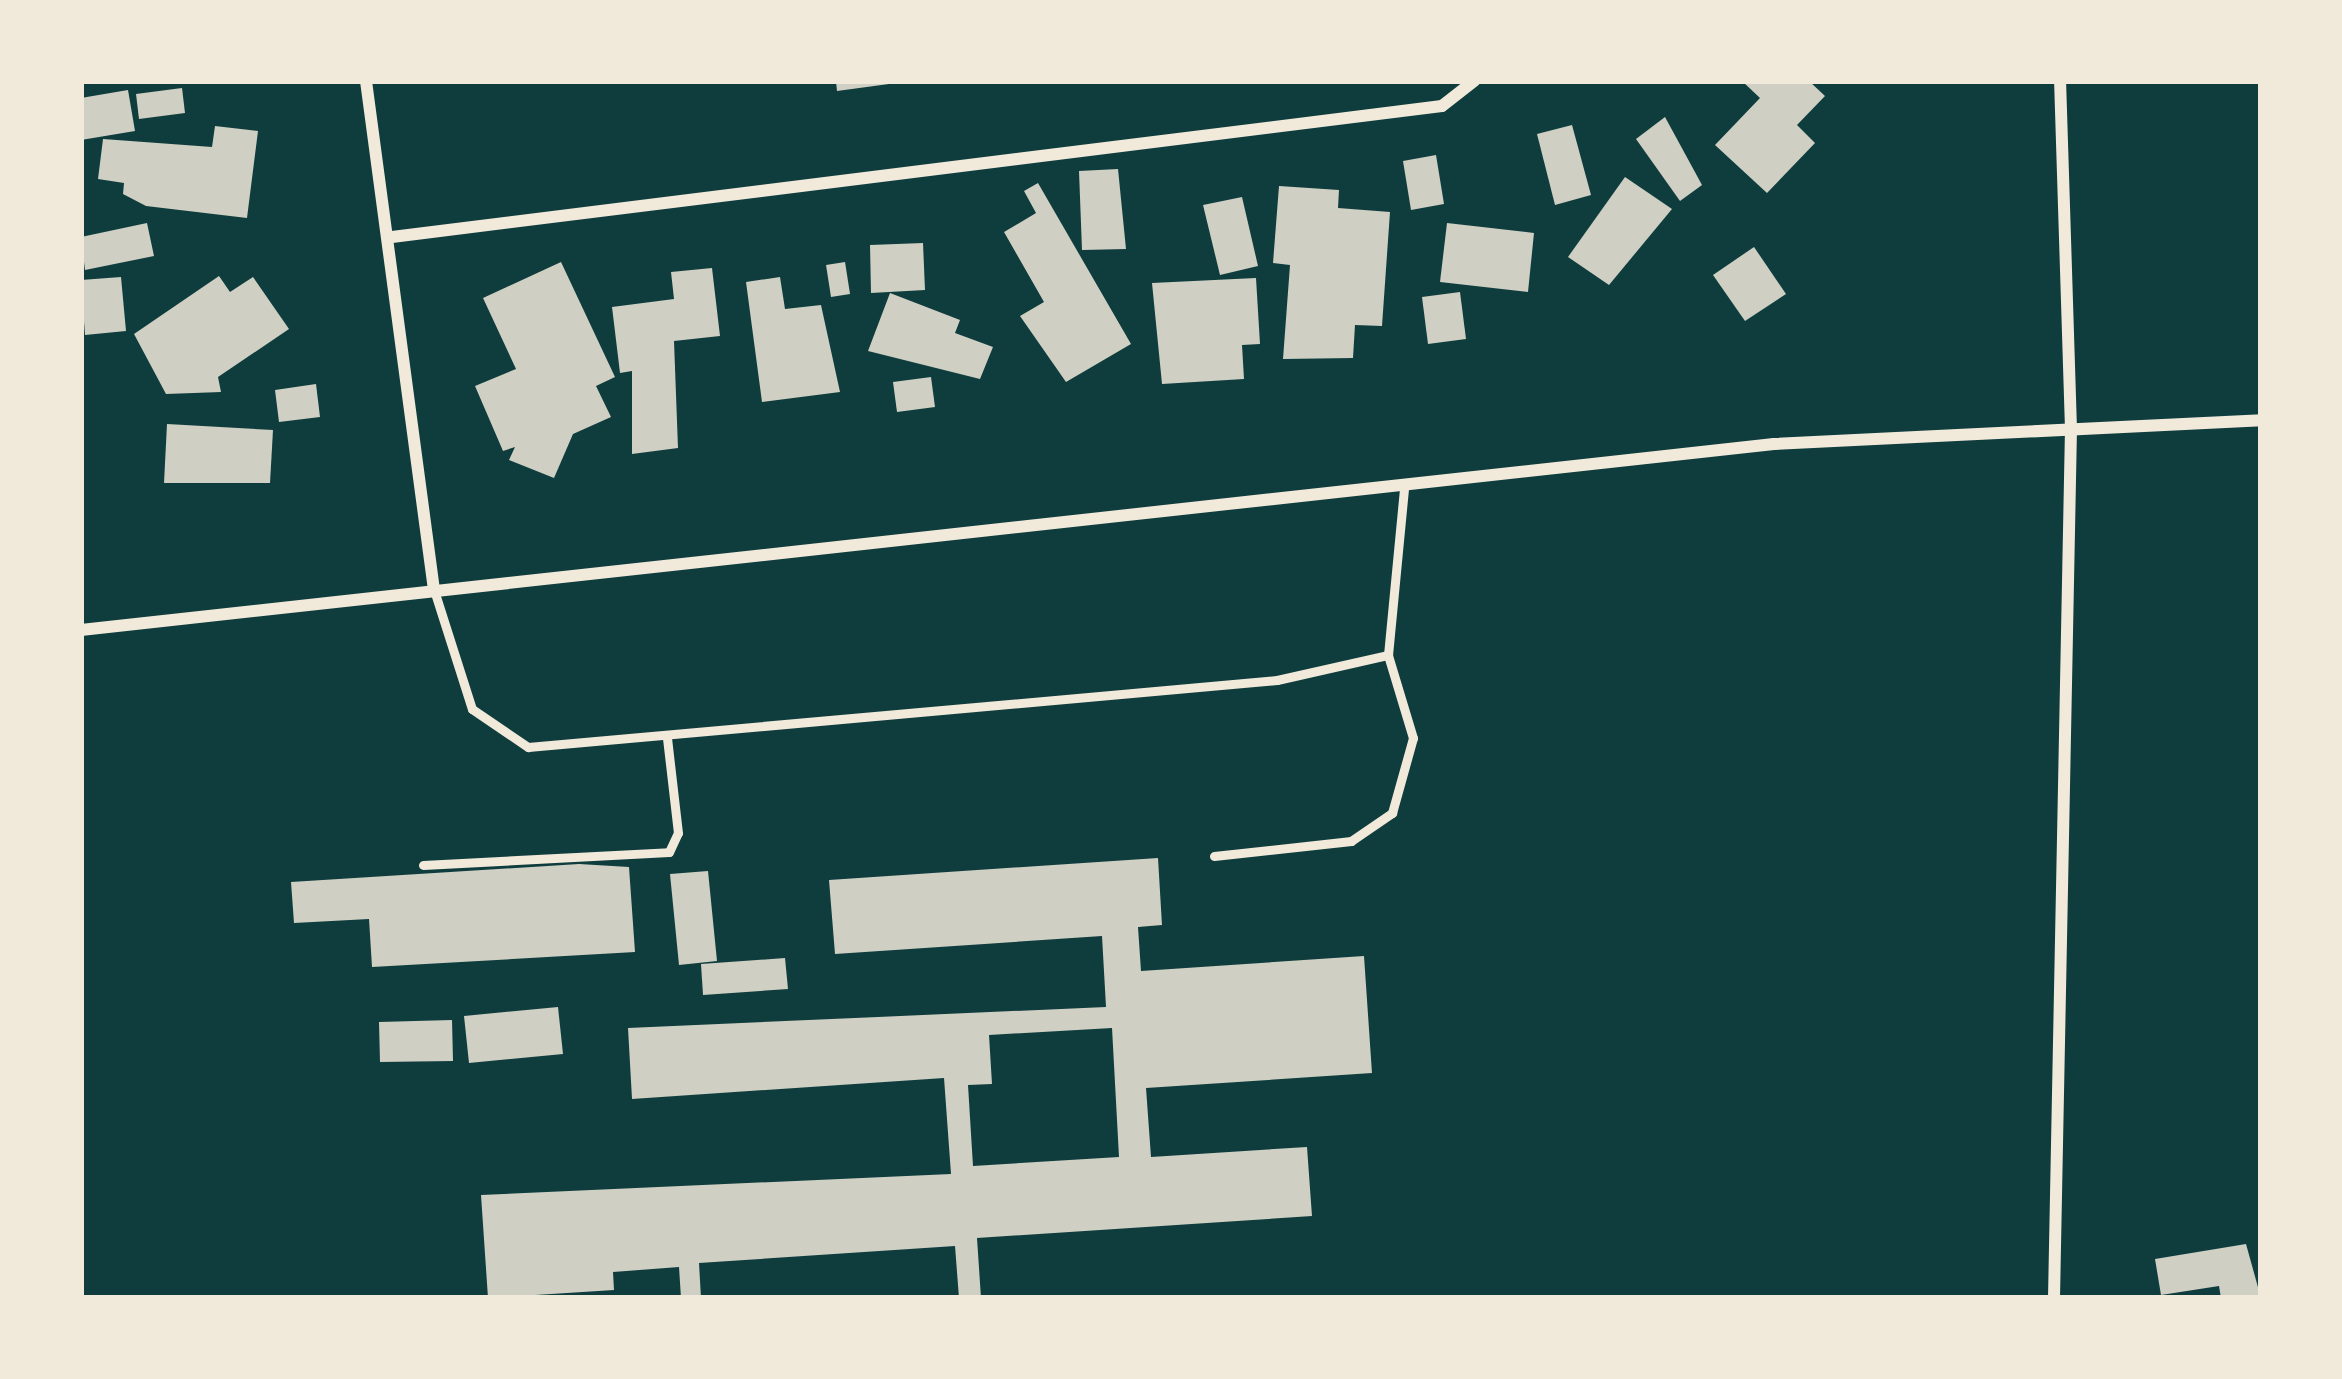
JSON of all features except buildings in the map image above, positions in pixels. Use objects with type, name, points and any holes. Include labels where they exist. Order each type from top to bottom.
[{"type":"street","points":[[366,81],[392,237],[434,590]]},
{"type":"street","points":[[392,237],[1442,106],[1474,81]]},
{"type":"street","points":[[2054,1298],[2071,429],[2060,81]]},
{"type":"street","points":[[81,630],[1404,489],[1774,444],[2261,421]]},
{"type":"lane","points":[[1214,856],[1351,841],[1392,813],[1413,738],[1388,655],[1404,489]]},
{"type":"lane","points":[[434,590],[447,653],[500,737],[552,749],[1277,680],[1388,655]]},
{"type":"lane","points":[[423,865],[669,852],[678,832],[668,738]]}]
